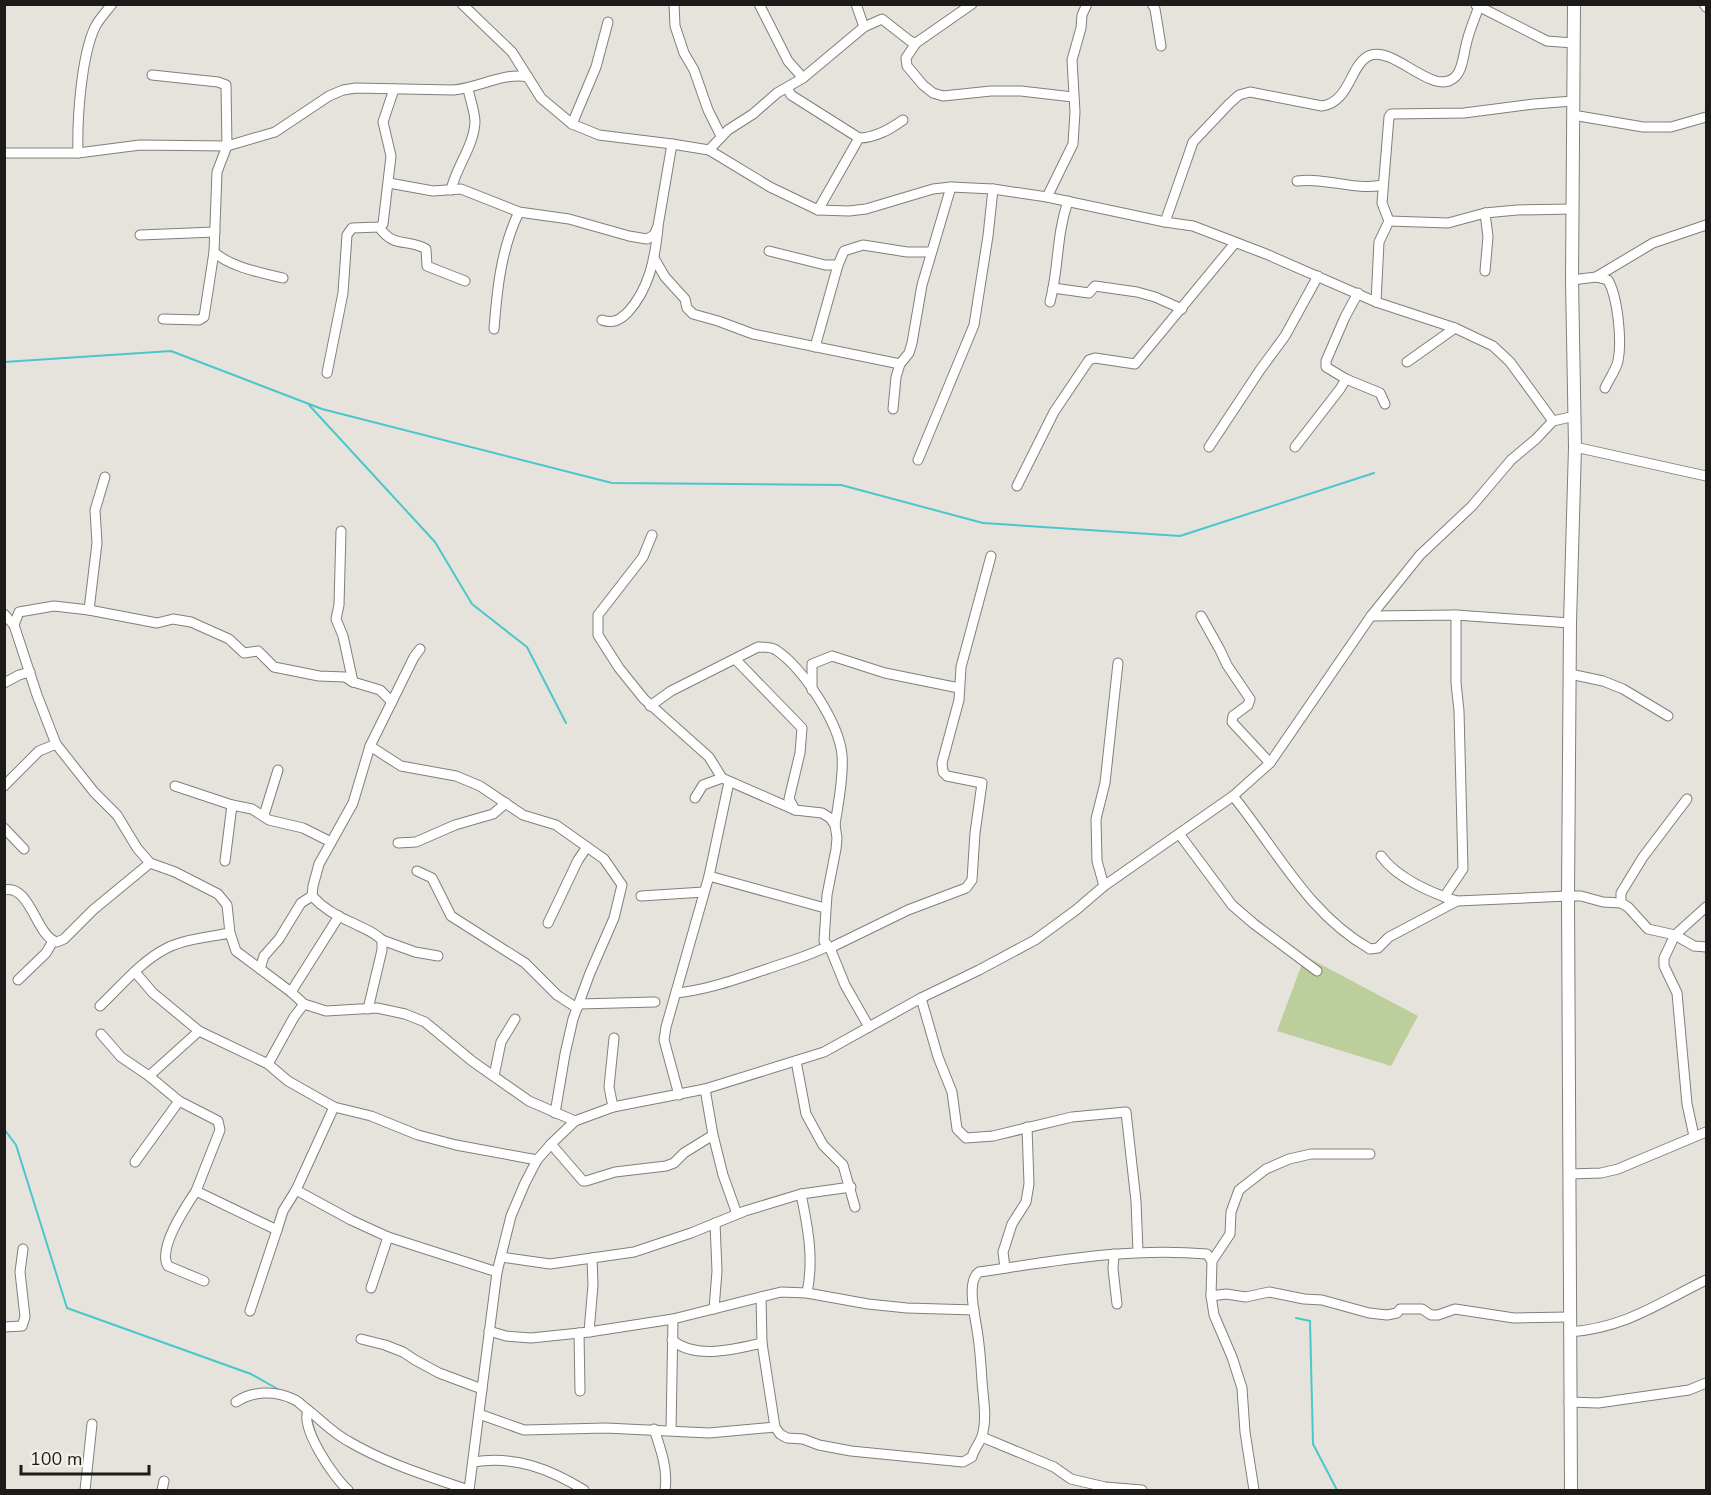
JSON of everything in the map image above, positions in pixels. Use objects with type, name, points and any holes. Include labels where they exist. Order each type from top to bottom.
[{"type":"main road","points":[[1570,1491],[1568,896],[1570,623],[1575,447],[1572,280],[1574,4]]},
{"type":"street","points":[[78,153],[80,102],[90,40],[95,26],[111,4]]},
{"type":"street","points":[[674,4],[675,26],[684,53],[694,70],[708,110],[721,136]]},
{"type":"street","points":[[759,4],[788,61],[803,78]]},
{"type":"street","points":[[856,4],[864,27]]},
{"type":"street","points":[[972,4],[916,43],[906,58],[907,66],[933,93],[943,96],[991,91],[1021,91],[1073,97]]},
{"type":"street","points":[[1047,197],[1073,144],[1075,112],[1072,60],[1086,4]]},
{"type":"street","points":[[1152,4],[1155,9],[1161,46]]},
{"type":"street","points":[[1165,222],[1193,142],[1239,95],[1250,92],[1322,106],[1331,105],[1350,83],[1363,60],[1378,54],[1400,62],[1425,78],[1444,81],[1452,79],[1458,75],[1477,5],[1547,40],[1573,43]]},
{"type":"street","points":[[469,6],[512,52],[541,99],[572,124],[599,135],[709,150],[770,187],[818,210],[849,211],[933,189],[951,187],[993,189],[1047,197],[1193,226],[1376,302],[1455,328],[1493,346],[1509,362],[1553,421]]},
{"type":"street","points":[[709,150],[721,136],[753,114],[777,93],[803,78],[864,27],[882,19],[916,43]]},
{"type":"street","points":[[572,124],[596,67],[608,22]]},
{"type":"street","points":[[152,75],[218,82],[226,85],[227,146],[217,172],[214,252],[204,316],[199,320],[163,319]]},
{"type":"street","points":[[4,153],[78,153],[140,145],[227,146],[275,132],[329,96],[343,90],[356,88],[437,91],[468,89],[516,75],[528,77]]},
{"type":"street","points":[[788,88],[792,95],[858,138],[878,135],[903,120]]},
{"type":"street","points":[[327,373],[343,293],[347,235],[352,228],[379,227],[383,224],[391,156],[383,122],[394,89]]},
{"type":"street","points":[[451,190],[454,176],[473,136],[475,120],[468,89]]},
{"type":"street","points":[[1376,302],[1379,242],[1389,221],[1382,203],[1391,114],[1464,114],[1573,101]]},
{"type":"street","points":[[1573,116],[1643,127],[1671,127],[1707,117]]},
{"type":"street","points":[[818,210],[858,138]]},
{"type":"street","points":[[602,320],[617,321],[631,309],[645,288],[654,258],[672,144]]},
{"type":"street","points":[[1297,181],[1310,179],[1371,188],[1383,185]]},
{"type":"street","points":[[388,183],[418,189],[461,189],[519,212],[569,219],[647,239],[654,235],[658,226]]},
{"type":"street","points":[[893,410],[896,377],[900,364],[909,353],[912,343],[916,314],[931,252],[951,187]]},
{"type":"street","points":[[918,460],[974,325],[986,253],[993,189]]},
{"type":"street","points":[[1050,302],[1058,238],[1068,201]]},
{"type":"street","points":[[1389,221],[1448,223],[1485,213],[1573,209]]},
{"type":"street","points":[[494,329],[499,279],[508,237],[519,212]]},
{"type":"street","points":[[1485,213],[1488,237],[1485,271]]},
{"type":"street","points":[[1596,277],[1653,243],[1707,225]]},
{"type":"street","points":[[379,227],[393,241],[426,249],[428,266],[465,281]]},
{"type":"street","points":[[140,235],[215,232]]},
{"type":"street","points":[[1017,486],[1054,412],[1089,360],[1095,358],[1135,364],[1235,243]]},
{"type":"street","points":[[815,347],[844,251],[863,245],[907,252],[931,252]]},
{"type":"street","points":[[769,251],[825,265],[838,265]]},
{"type":"street","points":[[214,252],[231,262],[283,278]]},
{"type":"street","points":[[654,258],[665,277],[685,299],[687,308],[693,314],[753,334],[900,364]]},
{"type":"street","points":[[1209,447],[1285,336],[1317,276]]},
{"type":"street","points":[[1572,280],[1596,277],[1608,280],[1612,288],[1618,332],[1618,363],[1605,388]]},
{"type":"street","points":[[1053,288],[1089,293],[1095,286],[1137,292],[1182,309]]},
{"type":"street","points":[[1358,293],[1345,317],[1326,361],[1326,367],[1346,379],[1380,393],[1385,404]]},
{"type":"street","points":[[1407,362],[1455,328]]},
{"type":"street","points":[[1295,447],[1346,379]]},
{"type":"street","points":[[236,1402],[253,1393],[269,1393],[294,1399],[318,1416],[336,1434],[365,1450],[468,1491],[497,1272],[511,1216],[537,1160],[551,1144],[575,1121],[613,1107],[705,1089],[824,1052],[921,998],[1035,940],[1104,886],[1233,796],[1270,763],[1371,616],[1420,555],[1472,506],[1511,460],[1553,421],[1575,416]]},
{"type":"street","points":[[1575,447],[1707,476]]},
{"type":"street","points":[[89,610],[97,543],[95,510],[105,477]]},
{"type":"street","points":[[341,531],[339,605],[336,619],[343,636],[353,682]]},
{"type":"street","points":[[652,535],[644,557],[598,615],[598,635],[619,668],[650,706],[709,757],[726,780],[795,810],[822,813],[835,825]]},
{"type":"street","points":[[676,993],[696,991],[814,953],[908,910],[956,894],[966,888],[972,880],[975,833],[982,783],[947,776],[943,772],[942,763],[956,711],[961,667],[991,556]]},
{"type":"street","points":[[4,609],[19,612],[54,606],[157,623],[173,619],[191,622],[229,639],[244,653],[258,651],[266,661],[282,670],[319,676],[345,677],[353,682],[380,690],[392,702]]},
{"type":"street","points":[[14,625],[19,612]]},
{"type":"street","points":[[4,614],[14,625],[56,744],[94,792],[117,815],[137,848],[150,863],[176,872],[218,894],[227,905],[230,933],[236,951],[304,1004],[326,1011],[377,1008],[425,1022],[529,1101],[575,1121]]},
{"type":"street","points":[[1371,616],[1456,615],[1570,623]]},
{"type":"street","points":[[1444,897],[1463,869],[1459,711],[1456,683],[1456,615]]},
{"type":"street","points":[[1201,616],[1218,644],[1227,665],[1250,699],[1248,705],[1233,716],[1233,722],[1270,763]]},
{"type":"street","points":[[650,706],[671,691],[758,646],[774,649],[793,665],[812,690],[833,724],[842,755],[835,825],[836,849],[825,908],[824,941],[869,1027]]},
{"type":"street","points":[[260,969],[264,956],[279,939],[301,903],[312,896],[315,875],[353,802],[370,746],[420,649]]},
{"type":"street","points":[[812,690],[812,664],[832,656],[885,673],[959,688]]},
{"type":"street","points":[[735,659],[802,728],[800,753],[789,799],[795,810]]},
{"type":"street","points":[[1104,886],[1097,861],[1096,819],[1105,783],[1118,663]]},
{"type":"street","points":[[4,683],[30,672]]},
{"type":"street","points":[[1570,674],[1613,685],[1644,700],[1668,716]]},
{"type":"street","points":[[4,786],[39,751],[56,744]]},
{"type":"street","points":[[370,746],[401,766],[456,776],[480,786],[523,815],[556,825],[603,859],[622,885],[614,918],[578,1006],[565,1054],[555,1113]]},
{"type":"street","points":[[264,815],[278,770]]},
{"type":"street","points":[[695,798],[703,785],[726,780]]},
{"type":"street","points":[[680,1095],[664,1040],[708,876],[726,780]]},
{"type":"street","points":[[175,786],[232,805],[252,808],[269,820],[303,828],[331,842]]},
{"type":"street","points":[[1233,796],[1253,820],[1295,882],[1319,910],[1370,949],[1378,948],[1389,937],[1457,901]]},
{"type":"street","points":[[1621,903],[1621,893],[1635,871],[1663,829],[1688,799]]},
{"type":"street","points":[[398,843],[416,842],[455,825],[493,814],[506,803]]},
{"type":"street","points":[[225,861],[232,805]]},
{"type":"street","points":[[4,828],[24,849]]},
{"type":"street","points":[[1180,835],[1232,905],[1317,971]]},
{"type":"street","points":[[548,923],[578,860],[587,847]]},
{"type":"street","points":[[1382,856],[1388,866],[1444,897],[1457,901],[1581,896],[1603,902],[1621,903],[1628,907],[1648,929],[1675,935],[1694,946],[1707,947]]},
{"type":"street","points":[[4,890],[10,889],[16,892],[36,915],[46,936],[57,942],[150,863]]},
{"type":"street","points":[[417,871],[432,878],[451,916],[525,963],[557,995],[578,1006],[655,1002]]},
{"type":"street","points":[[708,876],[825,908]]},
{"type":"street","points":[[641,896],[704,892]]},
{"type":"street","points":[[312,896],[321,905],[373,931],[382,940],[415,952],[438,956]]},
{"type":"street","points":[[1694,1136],[1687,1104],[1677,993],[1664,966],[1664,958],[1675,935],[1707,907]]},
{"type":"street","points":[[291,992],[339,916]]},
{"type":"street","points":[[100,1006],[146,962],[168,948],[197,939],[230,933]]},
{"type":"street","points":[[368,1009],[382,950],[382,940]]},
{"type":"street","points":[[18,980],[46,953],[53,941]]},
{"type":"street","points":[[135,972],[153,993],[199,1031],[268,1064],[288,1081],[334,1107],[371,1116],[418,1135],[456,1145],[537,1160]]},
{"type":"street","points":[[921,998],[938,1057],[952,1092],[955,1121],[959,1132],[966,1138],[993,1136],[1072,1117],[1126,1112],[1136,1201],[1138,1252]]},
{"type":"street","points":[[268,1064],[294,1017],[304,1004]]},
{"type":"street","points":[[494,1076],[501,1042],[515,1019]]},
{"type":"street","points":[[149,1076],[199,1031]]},
{"type":"street","points":[[102,1034],[121,1057],[149,1076],[178,1101],[218,1120],[220,1124],[220,1130],[196,1191],[171,1234],[164,1255],[164,1261],[168,1266],[204,1281]]},
{"type":"street","points":[[613,1107],[609,1087],[614,1038]]},
{"type":"street","points":[[796,1061],[806,1114],[823,1145],[843,1165],[855,1207]]},
{"type":"street","points":[[705,1089],[723,1175],[737,1214]]},
{"type":"street","points":[[135,1162],[178,1101]]},
{"type":"street","points":[[250,1311],[283,1211],[296,1190],[334,1107]]},
{"type":"street","points":[[1005,1268],[1004,1252],[1012,1224],[1026,1202],[1029,1184],[1027,1127]]},
{"type":"street","points":[[1569,1174],[1601,1173],[1618,1169],[1707,1132]]},
{"type":"street","points":[[551,1144],[583,1181],[586,1181],[615,1172],[666,1166],[713,1135]]},
{"type":"street","points":[[1254,1491],[1245,1432],[1242,1388],[1214,1315],[1211,1296],[1212,1261],[1230,1234],[1231,1212],[1239,1190],[1266,1169],[1311,1154],[1370,1154]]},
{"type":"street","points":[[501,1257],[550,1264],[634,1252],[691,1233],[737,1214],[801,1194],[851,1187]]},
{"type":"street","points":[[296,1190],[388,1237],[497,1272]]},
{"type":"street","points":[[196,1191],[277,1230]]},
{"type":"street","points":[[801,1194],[810,1249],[811,1274],[807,1293]]},
{"type":"street","points":[[714,1223],[717,1271],[714,1309]]},
{"type":"street","points":[[371,1288],[388,1237]]},
{"type":"street","points":[[4,1327],[22,1326],[25,1317],[20,1272],[23,1249]]},
{"type":"street","points":[[761,1297],[762,1343],[775,1427],[780,1434],[787,1438],[851,1451],[963,1462],[972,1457],[982,1437],[985,1408],[974,1310],[972,1281],[974,1276],[979,1272],[1080,1256],[1138,1252],[1207,1254],[1212,1261]]},
{"type":"street","points":[[1114,1254],[1113,1269],[1117,1304]]},
{"type":"street","points":[[589,1332],[593,1285],[592,1258]]},
{"type":"street","points":[[1569,1332],[1593,1330],[1621,1323],[1707,1280]]},
{"type":"street","points":[[489,1331],[506,1336],[531,1338],[589,1332],[673,1319],[781,1292],[807,1293],[868,1304],[908,1308],[974,1310]]},
{"type":"street","points":[[1211,1296],[1226,1294],[1246,1297],[1269,1292],[1322,1300],[1387,1315],[1397,1313],[1400,1309],[1422,1309],[1431,1315],[1455,1310],[1514,1318],[1569,1317]]},
{"type":"street","points":[[671,1430],[673,1319]]},
{"type":"street","points":[[579,1333],[580,1391]]},
{"type":"street","points":[[361,1339],[403,1352],[439,1373],[482,1389]]},
{"type":"street","points":[[672,1340],[679,1346],[690,1350],[734,1349],[762,1343]]},
{"type":"street","points":[[1569,1402],[1598,1403],[1689,1390],[1707,1383]]},
{"type":"street","points":[[308,1410],[306,1421],[327,1466],[338,1482],[348,1491]]},
{"type":"street","points":[[479,1414],[524,1430],[606,1428],[709,1433],[775,1427]]},
{"type":"street","points":[[85,1491],[92,1424]]},
{"type":"street","points":[[654,1429],[667,1478],[665,1491]]},
{"type":"street","points":[[982,1437],[1054,1467],[1071,1479],[1104,1487],[1142,1491]]},
{"type":"street","points":[[473,1462],[489,1459],[539,1466],[567,1479],[584,1491]]},
{"type":"street","points":[[1069,1491],[1071,1479]]},
{"type":"green space","points":[[1305,956],[1418,1016],[1391,1066],[1277,1031]]},
{"type":"waterway","points":[[4,362],[171,351],[322,409],[612,483],[841,485],[983,523],[1180,536],[1374,473]]},
{"type":"waterway","points":[[309,405],[435,542],[472,604],[527,647],[566,723]]},
{"type":"waterway","points":[[4,1129],[16,1145],[67,1308],[251,1374],[281,1391]]},
{"type":"waterway","points":[[1296,1318],[1310,1321],[1313,1444],[1337,1490]]}]
